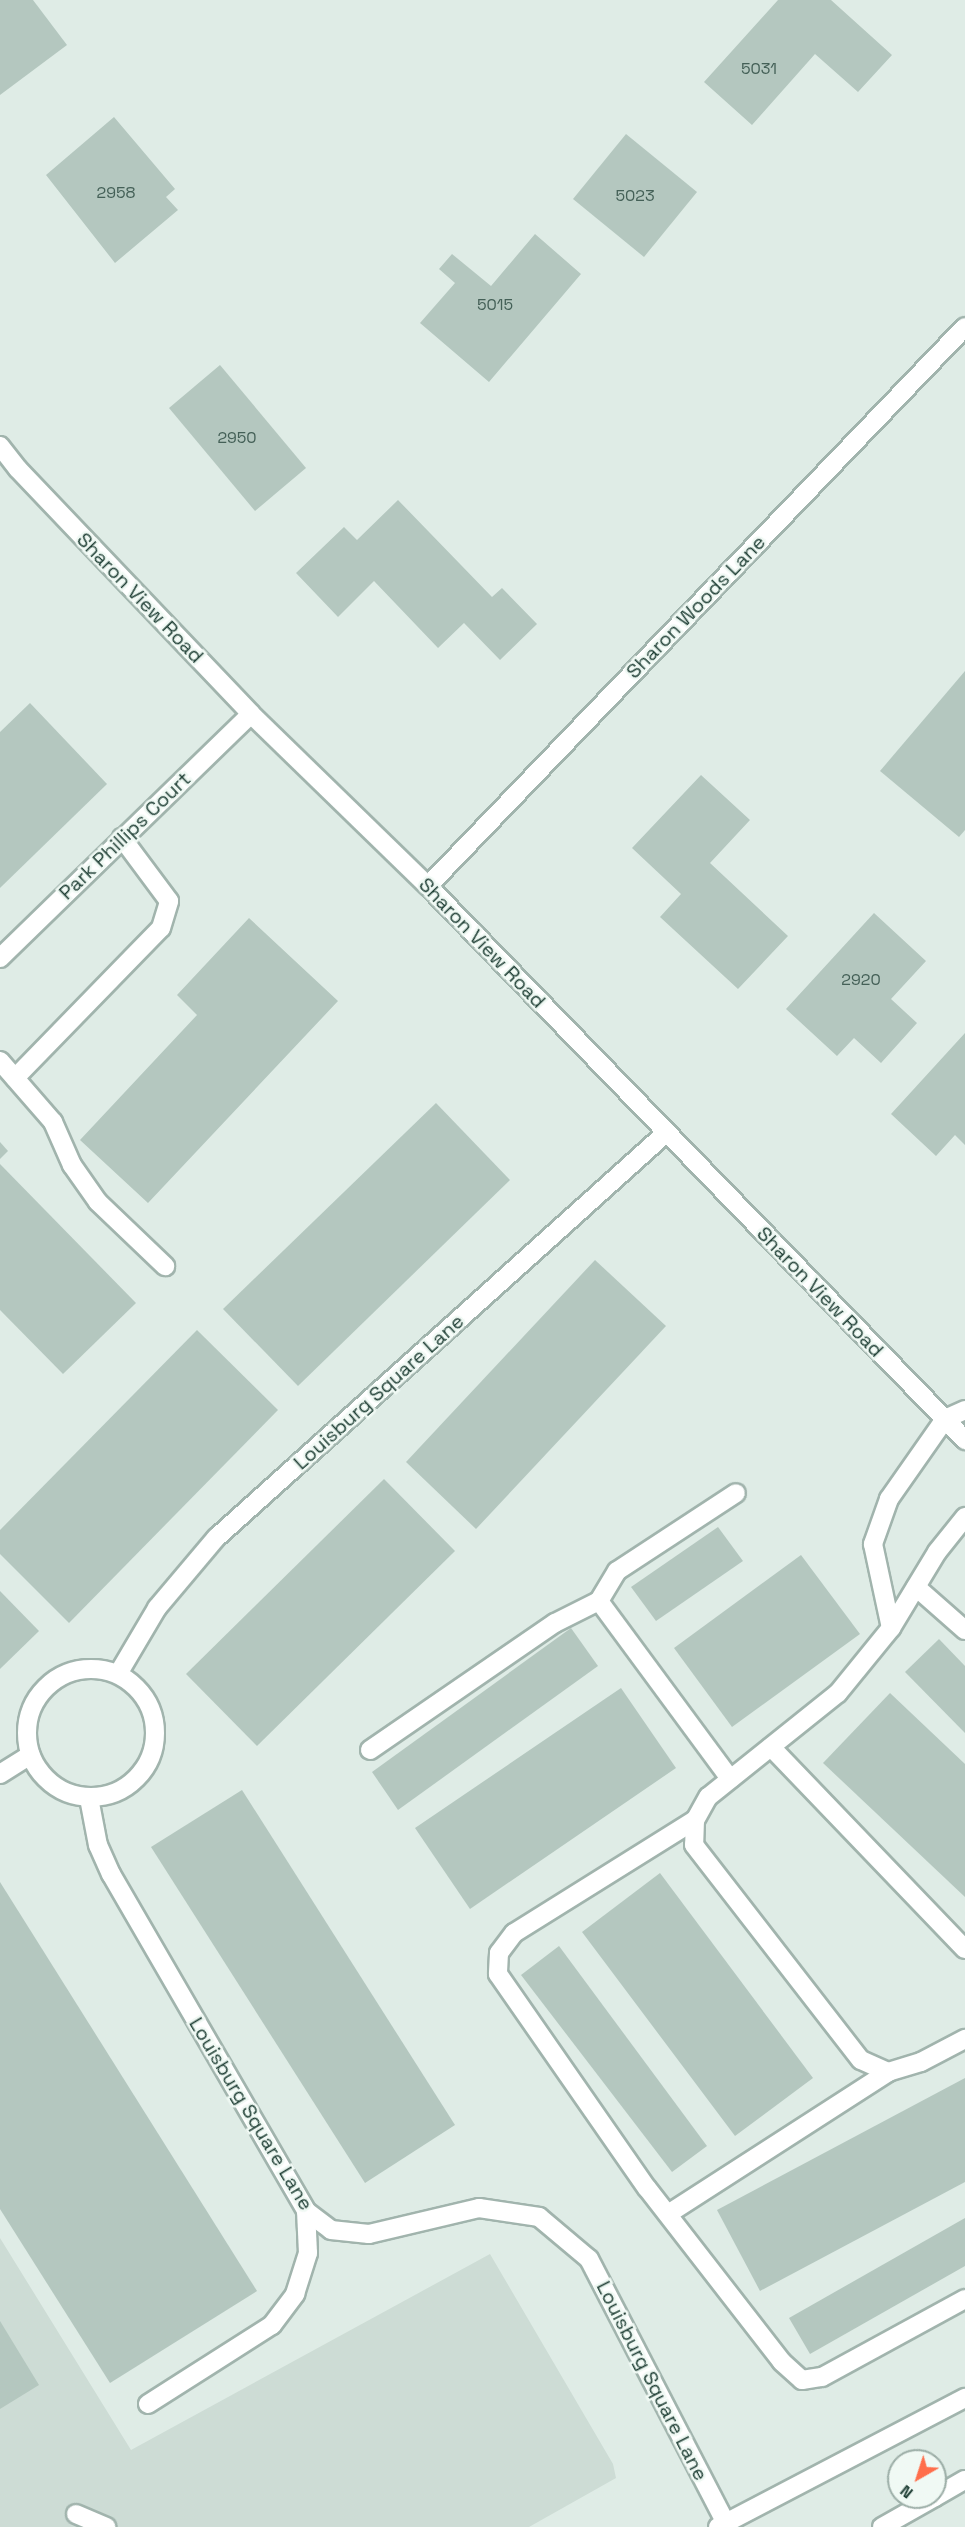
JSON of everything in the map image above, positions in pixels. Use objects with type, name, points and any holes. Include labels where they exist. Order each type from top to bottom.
[{"type":"street","name":"Sharon Woods Lane","points":[[428,886],[965,327]]},
{"type":"street","name":"Sharon View Road","points":[[0,446],[251,714],[428,886],[965,1440]]},
{"type":"street","name":"Park Phillips Court","points":[[0,958],[251,714]]},
{"type":"street","points":[[15,1078],[160,928],[169,901],[122,838]]},
{"type":"street","points":[[0,1061],[53,1122],[72,1165],[98,1203],[165,1266]]},
{"type":"street","name":"Louisburg Square Lane","points":[[118,1674],[157,1608],[216,1538],[666,1133]]},
{"type":"street","points":[[891,1628],[873,1544],[889,1499],[945,1419],[965,1410]]},
{"type":"street","points":[[370,1750],[555,1623],[599,1601],[617,1571],[736,1492]]},
{"type":"street","points":[[888,2072],[861,2060],[694,1845],[695,1821],[708,1797],[838,1694],[891,1628],[916,1587],[965,1517]]},
{"type":"street","points":[[916,1587],[965,1630]]},
{"type":"street","points":[[599,1601],[730,1779]]},
{"type":"street","points":[[94,1668],[118,1674],[139,1689],[152,1711],[154,1744],[150,1761],[136,1781],[114,1795],[89,1798],[64,1792],[51,1782],[30,1755],[26,1731],[32,1706],[47,1685],[68,1672],[94,1668]]},
{"type":"street","points":[[771,1747],[965,1949]]},
{"type":"street","points":[[0,1774],[30,1755]]},
{"type":"street","name":"Louisburg Square Lane","points":[[89,1798],[98,1845],[111,1874],[306,2211],[331,2230],[369,2234],[479,2208],[539,2217],[589,2259],[724,2526]]},
{"type":"street","points":[[695,1821],[514,1933],[499,1953],[498,1974],[668,2214],[782,2362],[802,2380],[822,2377],[965,2299]]},
{"type":"street","points":[[668,2214],[888,2072],[921,2062],[965,2039]]},
{"type":"street","points":[[148,2404],[272,2325],[295,2294],[308,2253],[306,2211]]},
{"type":"street","points":[[724,2526],[965,2398]]},
{"type":"street","points":[[947,2490],[965,2480]]},
{"type":"street","points":[[882,2527],[914,2509]]},
{"type":"street","points":[[76,2514],[106,2527]]},
{"type":"shaded area","points":[[0,2238],[131,2450],[490,2254],[613,2464],[616,2478],[529,2527],[0,2527]]},
{"type":"building","points":[[0,0],[33,0],[67,45],[0,95]]},
{"type":"building","points":[[778,0],[831,0],[892,55],[858,92],[815,54],[752,125],[704,82]]},
{"type":"building","points":[[114,117],[175,189],[166,197],[178,210],[115,263],[46,175]]},
{"type":"building","points":[[626,134],[697,192],[644,257],[573,199]]},
{"type":"building","points":[[535,234],[581,274],[489,382],[420,323],[455,283],[439,269],[452,254],[491,286]]},
{"type":"building","points":[[220,365],[306,468],[255,511],[169,408]]},
{"type":"building","points":[[398,500],[492,597],[502,588],[537,624],[500,660],[464,623],[438,648],[374,581],[338,617],[296,573],[344,527],[357,540]]},
{"type":"building","points":[[965,671],[965,830],[959,837],[880,771]]},
{"type":"building","points":[[30,703],[107,784],[0,888],[0,732]]},
{"type":"building","points":[[701,775],[750,820],[710,863],[788,936],[738,989],[660,917],[681,894],[632,848]]},
{"type":"building","points":[[874,913],[926,961],[891,999],[917,1023],[881,1063],[854,1038],[837,1056],[786,1009]]},
{"type":"building","points":[[249,918],[338,1001],[148,1203],[80,1140],[197,1015],[177,995]]},
{"type":"building","points":[[965,1033],[965,1145],[955,1135],[936,1156],[891,1114]]},
{"type":"building","points":[[436,1103],[510,1180],[298,1386],[223,1309]]},
{"type":"building","points":[[0,1142],[8,1151],[0,1159]]},
{"type":"building","points":[[0,1164],[136,1303],[63,1374],[0,1310]]},
{"type":"building","points":[[595,1260],[666,1326],[476,1529],[406,1462]]},
{"type":"building","points":[[197,1330],[278,1410],[69,1623],[0,1554],[0,1530]]},
{"type":"building","points":[[384,1479],[455,1551],[257,1746],[186,1674]]},
{"type":"building","points":[[718,1527],[743,1561],[656,1621],[631,1587]]},
{"type":"building","points":[[801,1555],[860,1634],[732,1727],[674,1648]]},
{"type":"building","points":[[0,1591],[39,1631],[0,1669]]},
{"type":"building","points":[[571,1628],[598,1666],[398,1810],[372,1772]]},
{"type":"building","points":[[939,1639],[965,1666],[965,1733],[905,1672]]},
{"type":"building","points":[[621,1688],[676,1768],[470,1909],[415,1828]]},
{"type":"building","points":[[890,1693],[965,1764],[965,1897],[823,1763]]},
{"type":"building","points":[[242,1790],[455,2125],[365,2183],[151,1847]]},
{"type":"building","points":[[660,1873],[813,2078],[735,2136],[582,1932]]},
{"type":"building","points":[[0,1882],[257,2291],[110,2383],[0,2209]]},
{"type":"building","points":[[559,1946],[707,2146],[672,2172],[521,1975]]},
{"type":"building","points":[[965,2078],[965,2182],[760,2291],[717,2210]]},
{"type":"building","points":[[965,2218],[965,2266],[810,2354],[789,2318]]},
{"type":"building","points":[[0,2321],[39,2385],[0,2409]]}]
